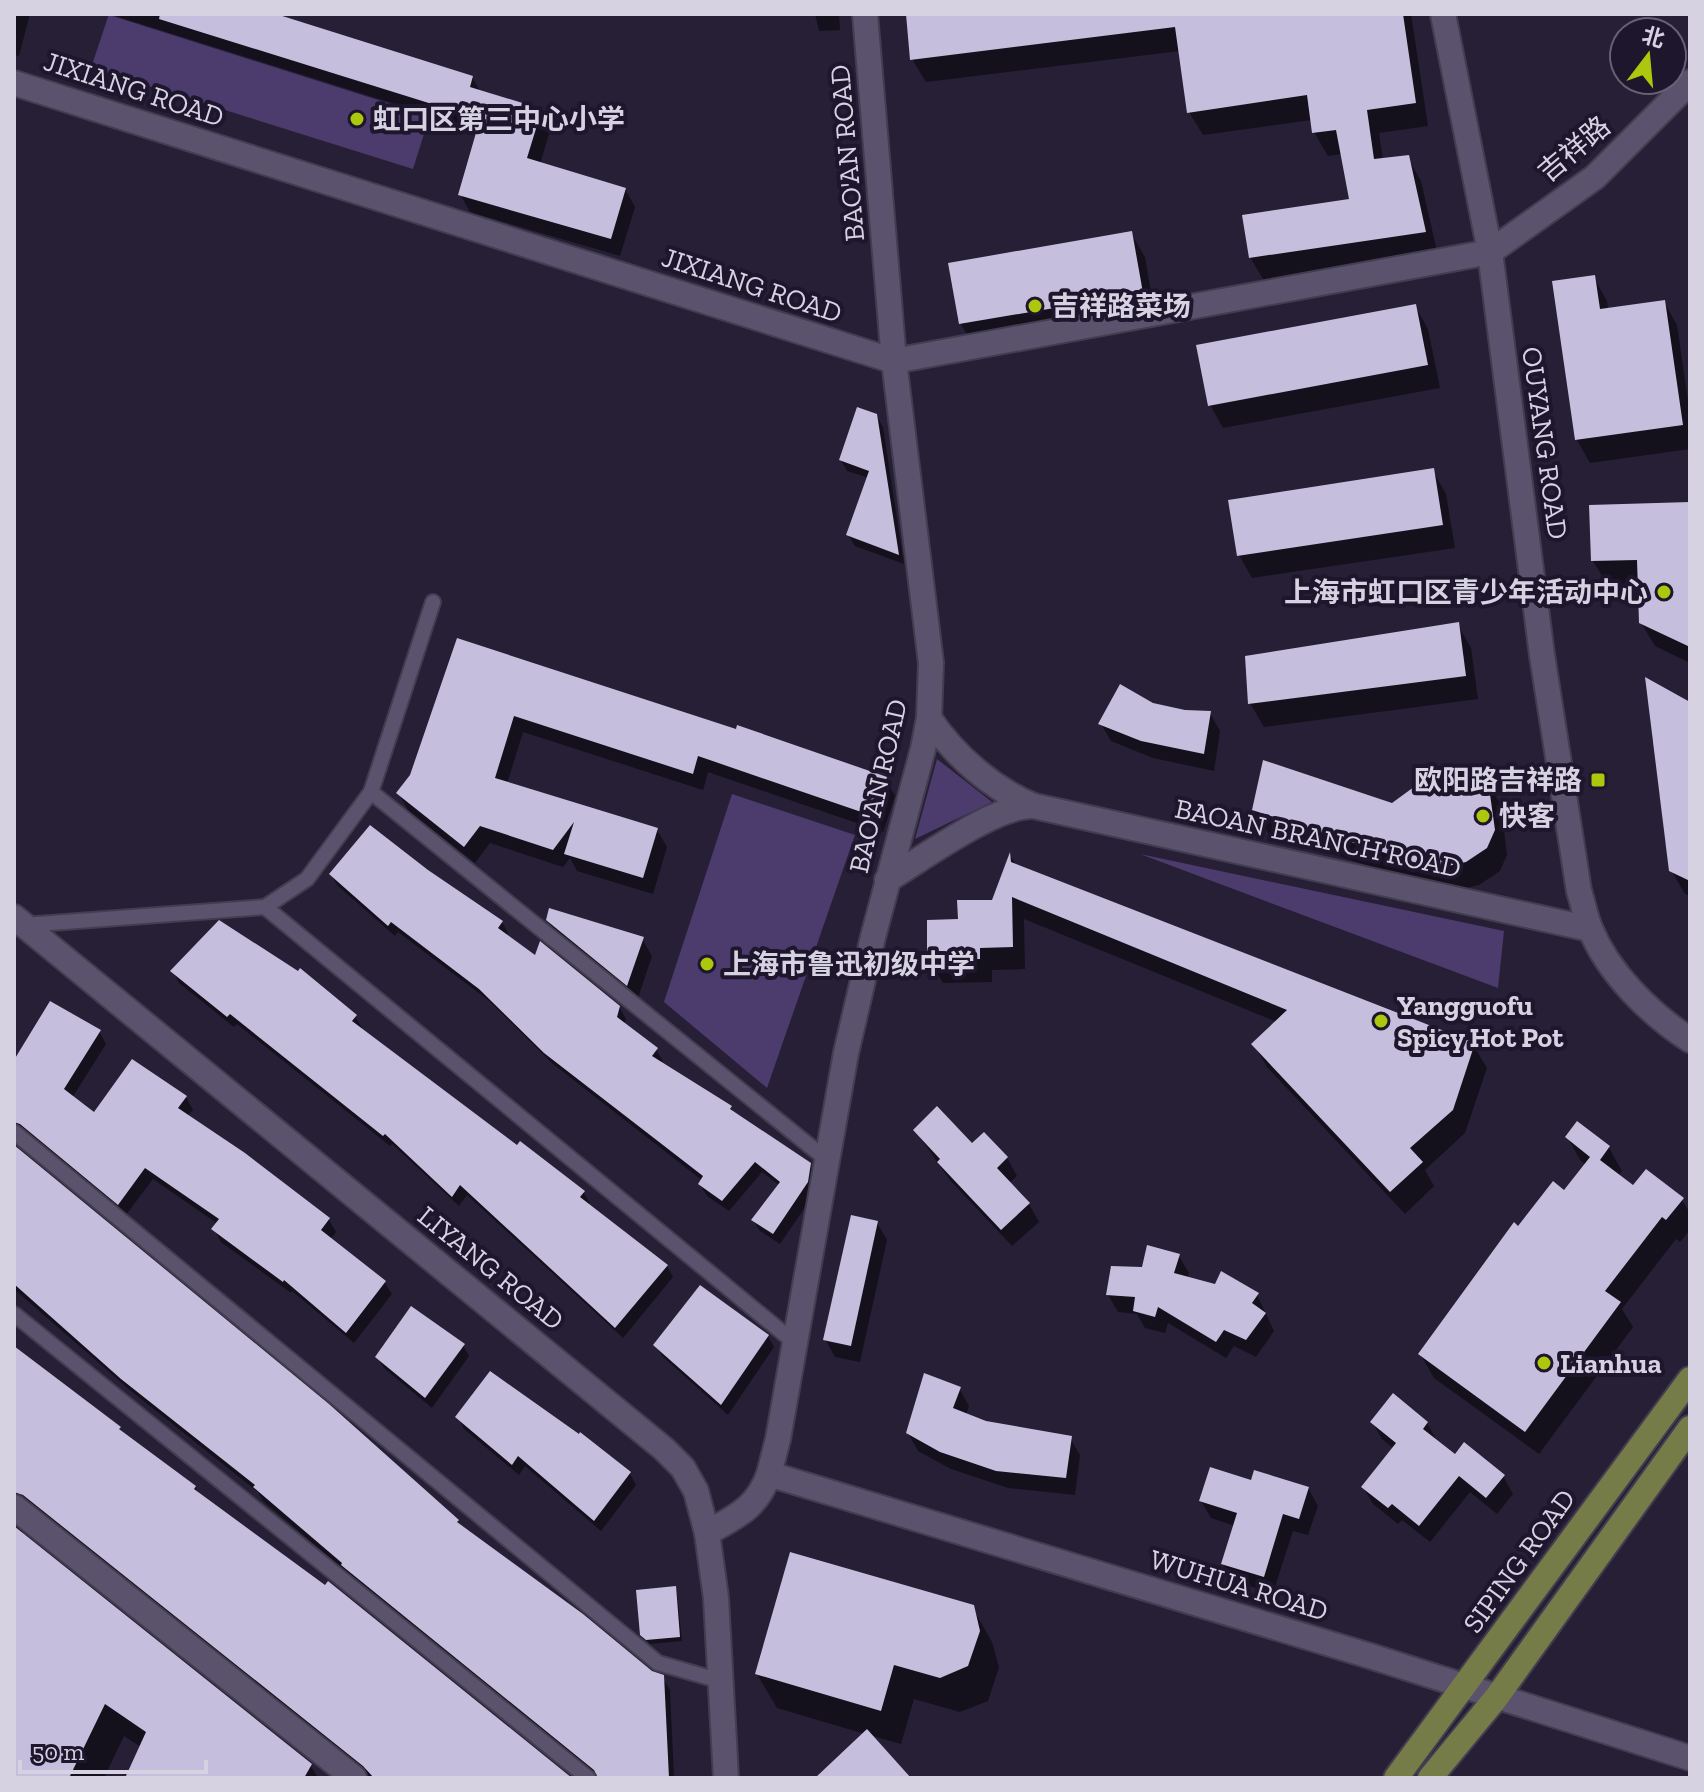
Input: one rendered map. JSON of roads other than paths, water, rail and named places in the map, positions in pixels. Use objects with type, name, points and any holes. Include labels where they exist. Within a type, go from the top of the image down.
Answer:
[{"type":"main road","name":"SIPING ROAD","points":[[1396,1778],[1690,1379]]},
{"type":"main road","points":[[1430,1778],[1496,1698],[1690,1428]]},
{"type":"street","name":"BAO'AN ROAD","points":[[707,1533],[752,1505],[764,1489],[769,1474],[778,1439],[826,1159],[855,1013],[929,718],[931,663],[894,361],[865,14]]},
{"type":"street","name":"OUYANG ROAD","points":[[1443,14],[1490,252],[1542,655],[1579,891],[1590,929],[1624,983],[1673,1029],[1690,1040]]},
{"type":"street","name":"吉祥路","points":[[1490,252],[1595,177],[1690,82]]},
{"type":"street","name":"JIXIANG ROAD","points":[[14,83],[894,361],[1490,252]]},
{"type":"street","name":"BAOAN BRANCH ROAD","points":[[929,718],[953,749],[1002,790],[1034,806]]},
{"type":"street","name":"BAOAN BRANCH ROAD","points":[[887,880],[996,814],[1020,805],[1590,929]]},
{"type":"street","name":"LIYANG ROAD","points":[[19,921],[664,1449],[683,1468],[696,1491],[707,1533],[716,1598],[726,1778]]},
{"type":"street","name":"WUHUA ROAD","points":[[769,1474],[1465,1686],[1690,1758]]},
{"type":"street","points":[[14,1507],[354,1778]]},
{"type":"lane","points":[[19,921],[265,907],[307,879],[371,792],[433,602]]},
{"type":"lane","points":[[371,792],[826,1159]]},
{"type":"lane","points":[[265,907],[794,1342]]},
{"type":"lane","points":[[14,1132],[658,1663],[721,1681]]},
{"type":"lane","points":[[14,1314],[588,1778]]},
{"type":"place","name":"虹口区第三中心小学","points":[[357,119]]},
{"type":"place","name":"吉祥路菜场","points":[[1035,306]]},
{"type":"place","name":"上海市虹口区青少年活动中心","points":[[1664,592]]},
{"type":"place","name":"欧阳路吉祥路","points":[[1598,780]]},
{"type":"place","name":"快客","points":[[1483,816]]},
{"type":"place","name":"上海市鲁迅初级中学","points":[[707,964]]},
{"type":"place","name":"Yangguofu Spicy Hot Pot","points":[[1381,1021]]},
{"type":"place","name":"Lianhua","points":[[1544,1363]]}]
